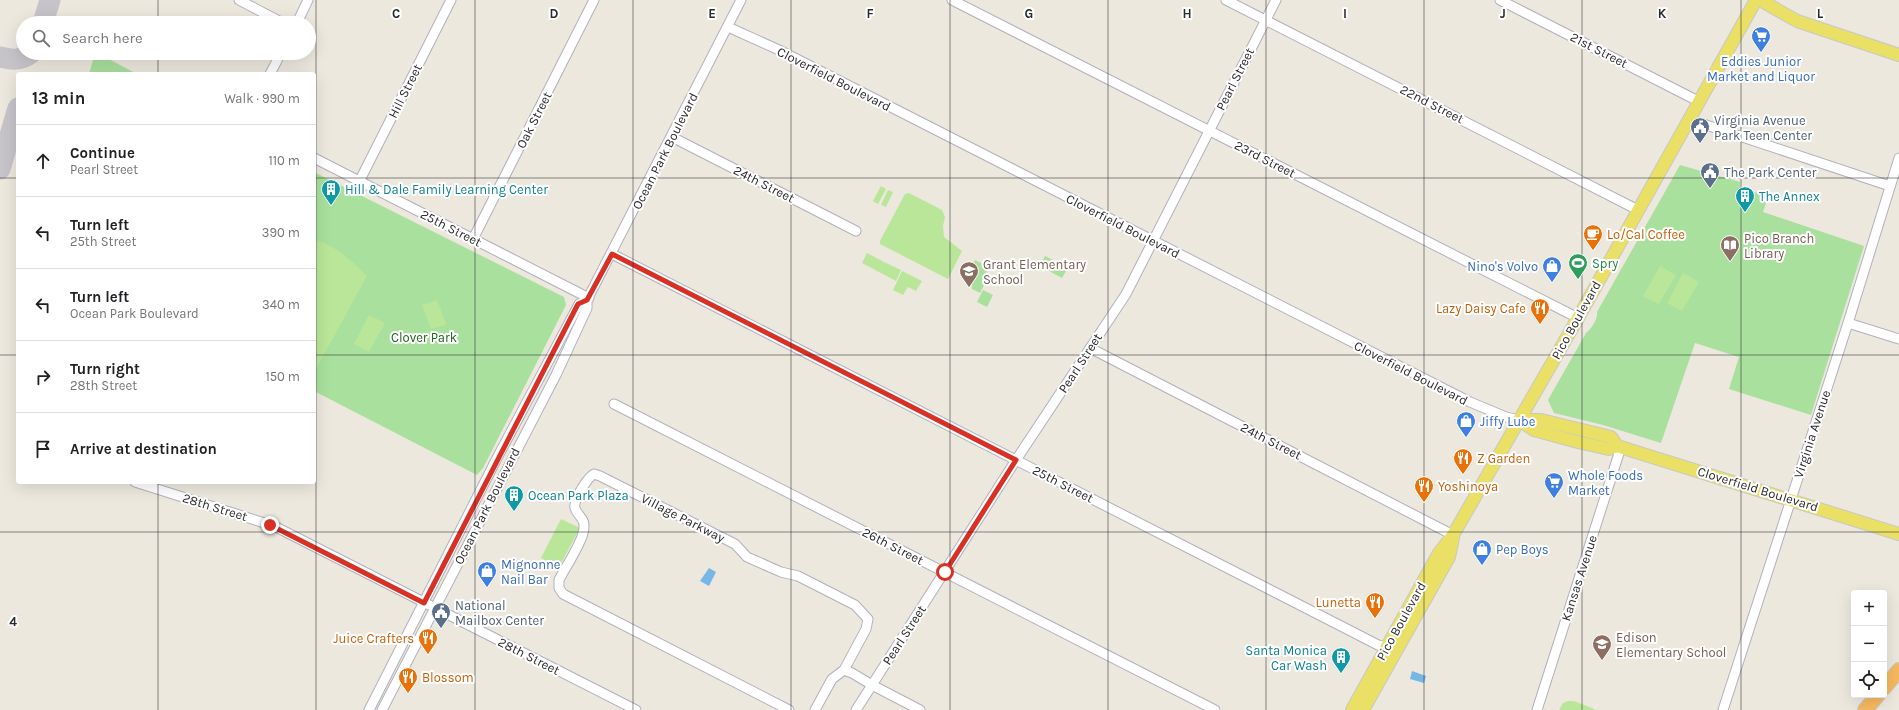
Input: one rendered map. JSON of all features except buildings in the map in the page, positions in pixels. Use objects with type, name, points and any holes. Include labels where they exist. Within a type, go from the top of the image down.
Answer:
[{"type":"highway","points":[[1887,684],[1899,670]]},
{"type":"highway","points":[[1866,710],[1876,698]]},
{"type":"main road","name":"Pico Boulevard","points":[[1352,710],[1362,704],[1393,647],[1439,553],[1453,535],[1578,318],[1698,101],[1756,0]]},
{"type":"main road","points":[[1760,0],[1797,21],[1899,55]]},
{"type":"main road","name":"Cloverfield Boulevard","points":[[1519,420],[1534,430],[1609,449],[1619,446],[1899,534]]},
{"type":"street","points":[[239,0],[270,16]]},
{"type":"street","points":[[300,16],[308,0]]},
{"type":"street","name":"Hill Street","points":[[359,182],[451,0]]},
{"type":"street","name":"Oak Street","points":[[473,239],[594,0]]},
{"type":"street","name":"Ocean Park Boulevard","points":[[382,710],[556,374],[587,308],[588,299],[741,0]]},
{"type":"street","name":"23rd Street","points":[[952,0],[1578,318]]},
{"type":"street","name":"22nd Street","points":[[1226,0],[1638,210]]},
{"type":"street","name":"Pearl Street","points":[[856,710],[1016,460],[1126,294],[1276,0]]},
{"type":"street","name":"21st Street","points":[[1500,0],[1698,101]]},
{"type":"street","name":"Cloverfield Boulevard","points":[[728,27],[779,50],[1483,409],[1519,420]]},
{"type":"street","points":[[271,72],[277,60]]},
{"type":"street","points":[[1688,120],[1890,186]]},
{"type":"street","name":"24th Street","points":[[672,137],[856,231]]},
{"type":"street","name":"Virginia Avenue","points":[[1723,710],[1848,323],[1899,158]]},
{"type":"street","name":"25th Street","points":[[316,159],[588,299]]},
{"type":"street","name":"25th Street","points":[[612,254],[1378,645],[1393,647]]},
{"type":"street","name":"Ocean Park Boulevard","points":[[369,710],[578,304],[588,299]]},
{"type":"street","points":[[1848,323],[1899,339]]},
{"type":"street","name":"24th Street","points":[[1090,348],[1453,535]]},
{"type":"street","name":"26th Street","points":[[614,404],[1215,710]]},
{"type":"street","name":"Kansas Avenue","points":[[1537,710],[1619,446]]},
{"type":"street","name":"Village Parkway","points":[[789,710],[563,594],[559,588],[558,580],[583,534],[583,518],[576,510],[575,504],[588,477],[594,474],[600,476],[735,544],[747,557],[780,572],[798,576],[855,604],[868,619],[866,629],[844,670],[832,679],[815,710]]},
{"type":"street","name":"28th Street","points":[[141,484],[274,526],[434,609],[636,710]]},
{"type":"street","points":[[844,670],[852,672],[872,685],[920,710]]},
{"type":"green space","points":[[93,60],[110,60],[133,72],[90,72]]},
{"type":"green space","points":[[1680,165],[1740,182],[1740,187],[1768,197],[1763,212],[1864,246],[1811,415],[1729,389],[1739,357],[1695,343],[1661,443],[1603,425],[1554,413],[1548,400],[1586,333],[1594,324],[1597,312]]},
{"type":"green space","name":"Clover Park","points":[[316,173],[564,297],[566,305],[483,468],[477,475],[316,392]]},
{"type":"green space","points":[[881,186],[886,189],[878,204],[873,201]]},
{"type":"green space","points":[[888,190],[893,192],[886,207],[881,205]]},
{"type":"green space","points":[[909,193],[942,210],[945,217],[943,226],[944,237],[962,251],[948,279],[880,244],[880,241],[905,194]]},
{"type":"green space","points":[[316,240],[329,245],[343,254],[367,276],[316,369]]},
{"type":"green space","points":[[867,253],[884,262],[879,272],[862,263]]},
{"type":"green space","points":[[1045,256],[1053,260],[1052,263],[1066,271],[1062,278],[1040,266]]},
{"type":"green space","points":[[975,260],[989,267],[986,273],[988,277],[980,293],[972,289],[970,271]]},
{"type":"green space","points":[[884,262],[901,270],[896,281],[879,272]]},
{"type":"green space","points":[[1660,266],[1676,275],[1659,304],[1643,296]]},
{"type":"green space","points":[[902,271],[922,281],[916,291],[908,287],[903,295],[893,290]]},
{"type":"green space","points":[[1683,273],[1699,282],[1682,311],[1667,303]]},
{"type":"green space","points":[[983,290],[993,295],[987,307],[977,302]]},
{"type":"green space","points":[[437,300],[446,323],[445,325],[431,329],[422,305]]},
{"type":"green space","points":[[369,315],[385,323],[369,352],[354,344]]},
{"type":"green space","points":[[561,519],[580,528],[559,567],[541,558]]},
{"type":"green space","points":[[1574,701],[1597,710],[1559,710],[1563,703]]},
{"type":"water","points":[[709,568],[716,572],[709,586],[700,581]]},
{"type":"water","points":[[1412,671],[1426,676],[1424,683],[1410,679]]},
{"type":"taxiway","points":[[45,16],[50,0]]},
{"type":"taxiway","points":[[0,57],[16,59]]},
{"type":"taxiway","points":[[0,169],[16,115]]},
{"type":"place","name":"Eddies Junior Market and Liquor","points":[[1761,53]]},
{"type":"place","name":"Virginia Avenue Park Teen Center","points":[[1700,144]]},
{"type":"place","name":"The Park Center","points":[[1710,189]]},
{"type":"place","name":"Hill & Dale Family Learning Center","points":[[331,206]]},
{"type":"place","name":"The Annex","points":[[1745,213]]},
{"type":"place","name":"Lo/Cal Coffee","points":[[1593,251]]},
{"type":"place","name":"Pico Branch Library","points":[[1730,262]]},
{"type":"place","name":"Spry","points":[[1578,280]]},
{"type":"place","name":"Nino's Volvo","points":[[1552,283]]},
{"type":"place","name":"Grant Elementary School","points":[[969,288]]},
{"type":"place","name":"Lazy Daisy Cafe","points":[[1540,325]]},
{"type":"place","name":"Jiffy Lube","points":[[1466,438]]},
{"type":"place","name":"Z Garden","points":[[1463,475]]},
{"type":"place","name":"Whole Foods Market","points":[[1554,499]]},
{"type":"place","name":"Yoshinoya","points":[[1424,503]]},
{"type":"place","name":"Ocean Park Plaza","points":[[514,512]]},
{"type":"place","name":"Pep Boys","points":[[1482,566]]},
{"type":"place","name":"Mignonne Nail Bar","points":[[487,588]]},
{"type":"place","name":"Lunetta","points":[[1375,619]]},
{"type":"place","name":"National Mailbox Center","points":[[441,629]]},
{"type":"place","name":"Juice Crafters","points":[[428,655]]},
{"type":"place","name":"Edison Elementary School","points":[[1602,661]]},
{"type":"place","name":"Santa Monica Car Wash","points":[[1341,674]]},
{"type":"place","name":"Blossom","points":[[408,694]]},
{"type":"route","points":[[270,525],[424,603],[496,460],[578,304],[589,298],[612,254],[1016,460],[945,572]]}]
